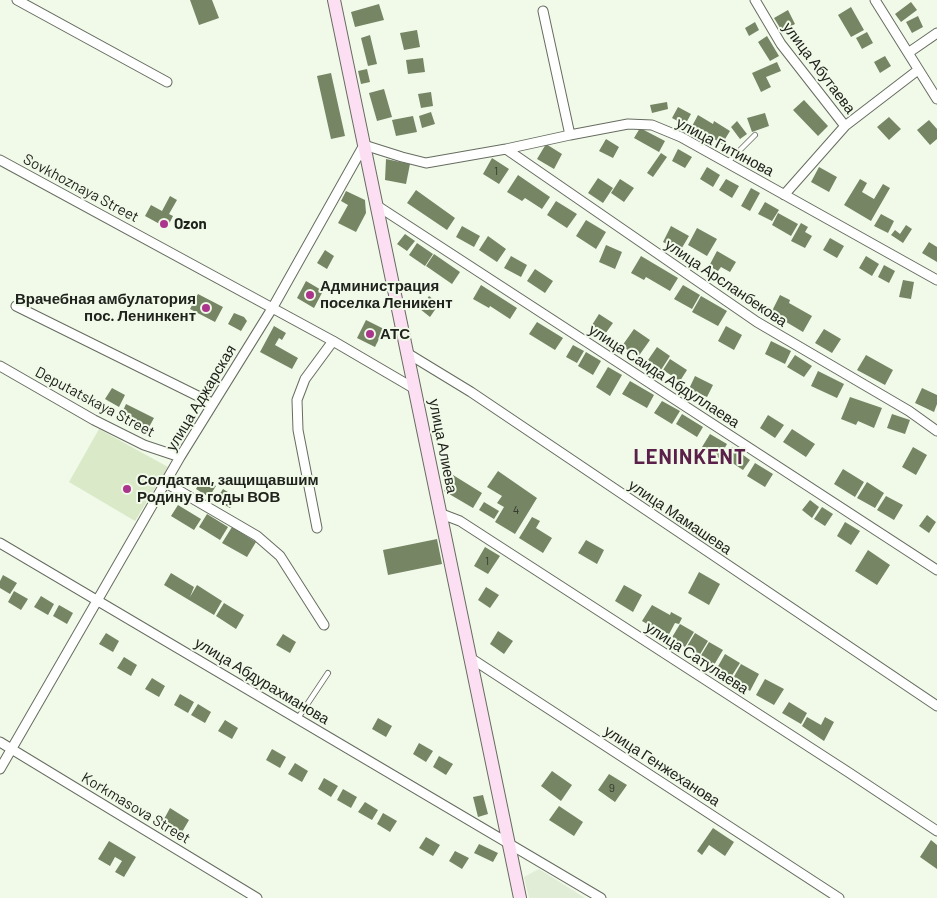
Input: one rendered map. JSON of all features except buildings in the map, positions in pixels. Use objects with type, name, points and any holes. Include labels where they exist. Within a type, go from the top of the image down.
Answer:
[{"type":"street","points":[[17,0],[167,82]]},
{"type":"street","name":"улица Алиева","points":[[334,0],[520,898]]},
{"type":"street","name":"улица Абутаева","points":[[755,0],[781,44],[845,126]]},
{"type":"street","points":[[874,0],[937,99]]},
{"type":"street","points":[[543,11],[570,135]]},
{"type":"street","points":[[908,53],[937,33]]},
{"type":"street","points":[[784,195],[845,126],[918,70]]},
{"type":"street","name":"улица Гитинова","points":[[364,145],[426,163],[628,124],[652,125],[681,137],[937,280]]},
{"type":"street","name":"улица Аджарская","points":[[0,769],[180,457],[273,308],[364,145]]},
{"type":"street","name":"улица Арсланбекова","points":[[506,149],[757,322],[909,411],[937,431]]},
{"type":"street","name":"Sovkhoznaya Street","points":[[0,160],[333,340],[415,389]]},
{"type":"street","name":"улица Саида Абдуллаева","points":[[376,205],[937,570]]},
{"type":"street","points":[[16,306],[212,403]]},
{"type":"street","points":[[317,528],[298,430],[297,400],[305,379],[333,340]]},
{"type":"street","name":"улица Мамашева","points":[[407,354],[471,392],[937,706]]},
{"type":"street","name":"Deputatskaya Street","points":[[0,366],[94,420],[144,445],[180,457]]},
{"type":"street","points":[[166,483],[257,536],[280,556],[324,625]]},
{"type":"street","name":"улица Сатулаева","points":[[439,513],[469,526],[937,831]]},
{"type":"street","name":"улица Абдурахманова","points":[[0,543],[601,898]]},
{"type":"street","name":"улица Генжеханова","points":[[469,657],[839,898]]},
{"type":"street","name":"Korkmasova Street","points":[[0,742],[257,898]]},
{"type":"lane","points":[[727,163],[755,135]]},
{"type":"lane","points":[[298,718],[328,672]]},
{"type":"shaded area","points":[[99,429],[168,467],[135,521],[69,482]]},
{"type":"shaded area","points":[[539,869],[585,898],[529,898],[524,877]]},
{"type":"place","name":"Ozon","points":[[164,224]]},
{"type":"place","name":"Администрация поселка Леникент","points":[[310,295]]},
{"type":"place","name":"Врачебная амбулатория пос. Ленинкент","points":[[206,308]]},
{"type":"place","name":"АТС","points":[[370,334]]},
{"type":"place","name":"Солдатам, защищавшим Родину в годы ВОВ","points":[[127,489]]},
{"type":"district","name":"LENINKENT","points":[[690,457]]}]
